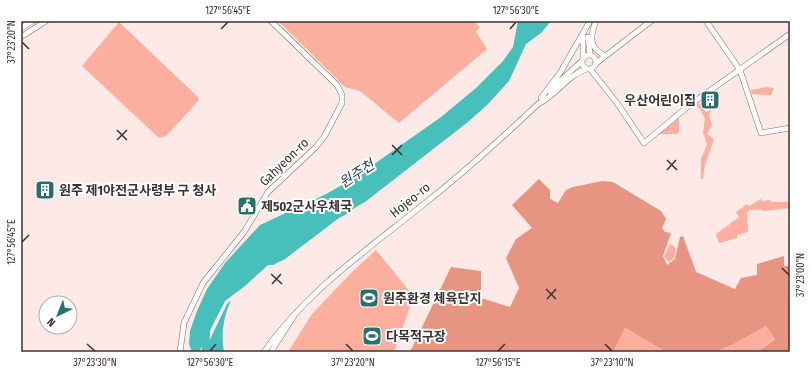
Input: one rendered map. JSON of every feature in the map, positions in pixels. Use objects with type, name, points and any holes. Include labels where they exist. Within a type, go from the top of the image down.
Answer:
[{"type":"street","points":[[21,37],[46,21]]},
{"type":"street","name":"Gahyeon-ro","points":[[180,352],[184,323],[203,283],[244,232],[268,192],[316,147],[324,137],[342,103],[342,95],[337,85],[271,21]]},
{"type":"street","points":[[538,104],[560,73],[590,21]]},
{"type":"street","points":[[596,21],[591,36],[592,43],[597,51],[605,54]]},
{"type":"street","points":[[592,67],[595,59],[591,56],[588,37],[589,31],[596,21]]},
{"type":"street","points":[[538,104],[545,101],[574,75],[592,67],[605,54],[651,21]]},
{"type":"street","points":[[706,21],[740,70],[761,133],[790,128]]},
{"type":"street","points":[[21,28],[31,22],[34,29]]},
{"type":"street","points":[[583,33],[583,65],[592,67],[644,143],[691,104],[790,34]]},
{"type":"street","points":[[541,98],[583,60],[591,56],[605,54]]},
{"type":"street","name":"Hojeo-ro","points":[[264,352],[295,314],[368,248],[481,157],[538,104]]},
{"type":"street","points":[[271,352],[275,340]]},
{"type":"shaded area","points":[[278,21],[474,21],[480,27],[476,32],[487,49],[399,123],[360,91],[345,87]]},
{"type":"shaded area","points":[[119,22],[198,97],[199,100],[166,136],[159,138],[82,66]]},
{"type":"shaded area","points":[[766,87],[774,88],[771,95],[752,94],[751,90]]},
{"type":"shaded area","points":[[699,103],[706,112],[711,110],[709,116],[712,125],[707,134],[714,139],[705,165],[703,179],[701,179],[701,159],[707,145],[703,132],[705,119],[700,109],[696,106]]},
{"type":"shaded area","points":[[679,118],[679,132],[677,134],[659,134]]},
{"type":"shaded area","points":[[539,179],[550,190],[550,199],[558,203],[566,190],[573,187],[602,181],[613,182],[661,211],[666,219],[662,228],[665,232],[671,233],[663,256],[667,265],[675,259],[680,237],[683,236],[696,272],[735,289],[741,278],[757,275],[757,264],[784,256],[784,266],[790,266],[790,352],[757,352],[775,339],[766,326],[734,344],[714,352],[667,352],[625,328],[613,352],[410,352],[451,267],[481,271],[481,298],[510,307],[519,288],[506,258],[516,239],[532,228],[512,205]]},
{"type":"shaded area","points":[[761,199],[762,201],[770,200],[772,202],[790,202],[790,208],[749,211],[747,212],[748,232],[737,235],[737,238],[719,243],[716,234],[739,217],[736,212],[747,204],[749,206]]},
{"type":"shaded area","points":[[670,244],[674,246],[676,250],[674,258],[669,262],[664,257]]},
{"type":"shaded area","name":"원주환경 체육단지","points":[[376,250],[411,293],[411,304],[394,352],[288,352],[312,314],[352,272]]},
{"type":"shaded area","points":[[766,326],[775,338],[757,352],[714,352],[734,344]]},
{"type":"shaded area","points":[[624,328],[666,350],[667,352],[613,352]]},
{"type":"water","points":[[518,21],[545,21],[547,23],[551,21],[541,33],[526,44],[509,81],[487,105],[468,122],[365,202],[339,218],[285,259],[273,265],[268,265],[245,286],[225,301],[199,352],[192,352],[189,344],[190,331],[207,289],[225,263],[260,225],[326,194],[353,179],[441,117],[476,88],[503,61],[513,47]]},
{"type":"water","points":[[231,301],[223,326],[224,352],[204,352],[227,304]]},
{"type":"waterway","name":"원주천","points":[[205,352],[207,327]]},
{"type":"place","name":"우산어린이집","points":[[710,100]]},
{"type":"place","name":"원주 제1야전군사령부 구 청사","points":[[45,190]]},
{"type":"place","name":"제502군사우체국","points":[[247,206]]},
{"type":"place","name":"원주환경 체육단지","points":[[369,298]]},
{"type":"place","name":"다목적구장","points":[[372,336]]}]
